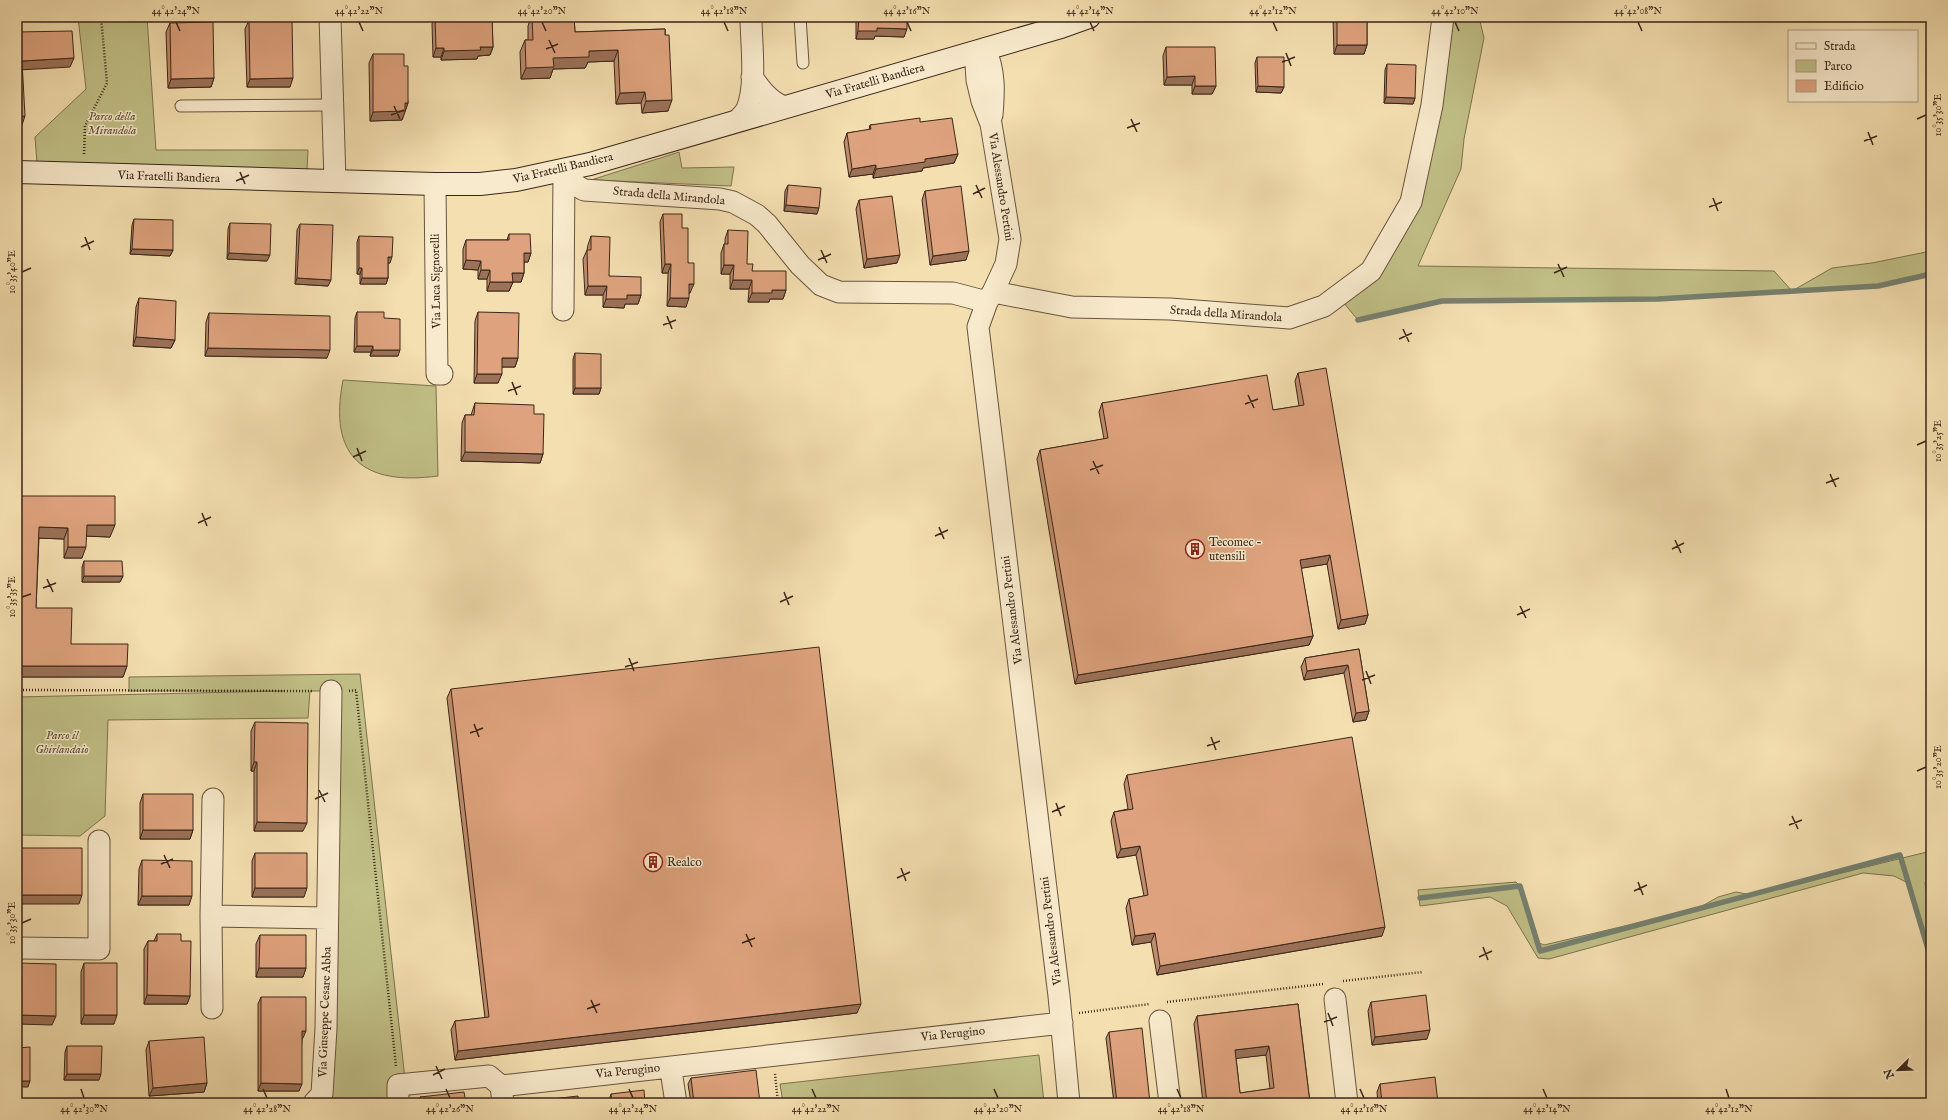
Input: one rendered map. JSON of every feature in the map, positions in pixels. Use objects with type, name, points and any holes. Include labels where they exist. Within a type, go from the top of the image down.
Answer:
[{"type":"street","points":[[330,17],[335,181]]},
{"type":"street","points":[[737,121],[747,110],[752,77],[751,17]]},
{"type":"street","name":"Via Fratelli Bandiera","points":[[17,172],[435,184],[480,184],[509,181],[590,164],[985,49],[1089,17]]},
{"type":"street","name":"Strada della Mirandola","points":[[564,170],[574,184],[584,190],[720,199],[745,208],[766,224],[810,276],[829,289],[839,292],[953,293],[1072,307],[1170,309],[1289,318],[1324,306],[1371,271],[1411,202],[1432,105],[1443,17]]},
{"type":"street","name":"Via Alessandro Pertini","points":[[985,49],[991,61],[994,76],[991,124],[1010,239],[1006,264],[990,297],[978,327],[1061,1019],[1069,1103]]},
{"type":"street","points":[[752,77],[765,95],[774,103],[784,108]]},
{"type":"street","points":[[563,310],[564,170]]},
{"type":"street","name":"Via Luca Signorelli","points":[[435,184],[437,374],[442,374]]},
{"type":"street","name":"Via Giuseppe Cesare Abba","points":[[314,1103],[322,1094],[326,1028],[331,691]]},
{"type":"street","points":[[212,1008],[211,916],[213,799]]},
{"type":"street","points":[[17,948],[99,949],[99,841]]},
{"type":"street","points":[[211,916],[327,918]]},
{"type":"street","points":[[1334,988],[1347,1103]]},
{"type":"street","points":[[1157,1009],[1170,1103]]},
{"type":"street","name":"Via Perugino","points":[[502,1094],[773,1055],[1061,1019]]},
{"type":"street","points":[[398,1094],[489,1076],[502,1094]]},
{"type":"street","name":"Via Perugino","points":[[672,1076],[676,1103]]},
{"type":"lane","points":[[800,17],[803,63]]},
{"type":"lane","points":[[181,106],[333,105]]},
{"type":"path","points":[[84,174],[86,126],[107,83],[101,17]]},
{"type":"path","points":[[17,690],[356,690],[398,1094]]},
{"type":"path","points":[[1061,1019],[1334,988],[1423,972]]},
{"type":"path","points":[[773,1055],[778,1103]]},
{"type":"green space","name":"Parco della Mirandola","points":[[78,17],[147,17],[156,150],[308,150],[307,170],[37,163],[35,137],[86,89]]},
{"type":"green space","points":[[1443,17],[1479,17],[1484,38],[1464,139],[1461,169],[1418,266],[1774,271],[1792,291],[1832,268],[1872,263],[1926,252],[1931,254],[1931,274],[1878,286],[1658,299],[1442,301],[1358,320],[1338,296],[1371,271],[1411,202]]},
{"type":"green space","points":[[679,152],[682,168],[734,167],[731,186],[591,180]]},
{"type":"green space","points":[[343,380],[436,386],[438,476],[412,478],[389,476],[371,470],[357,461],[347,447],[341,429],[340,407]]},
{"type":"green space","name":"Parco il Ghirlandaio","points":[[360,674],[407,1103],[314,1103],[331,691],[310,691],[308,718],[108,720],[105,816],[80,836],[17,835],[17,697],[284,691],[129,691],[129,677]]},
{"type":"green space","points":[[1931,851],[1931,872],[1925,883],[1931,919],[1931,960],[1908,883],[1894,876],[1863,873],[1549,959],[1538,958],[1507,906],[1490,897],[1420,906],[1418,890],[1516,882],[1520,886],[1537,942],[1544,945],[1697,909],[1718,897],[1736,892],[1752,895]]},
{"type":"green space","points":[[1039,1055],[1044,1103],[783,1103],[780,1084]]},
{"type":"building","points":[[435,17],[492,17],[493,47],[480,47],[481,50],[444,51],[444,48],[436,48]]},
{"type":"building","points":[[532,17],[574,17],[575,32],[665,29],[665,35],[669,35],[672,100],[646,101],[645,92],[620,93],[618,50],[589,51],[589,57],[553,58],[554,67],[526,68],[525,40],[533,40]]},
{"type":"building","points":[[859,17],[907,17],[907,29],[877,28],[877,31],[858,31]]},
{"type":"building","points":[[1337,17],[1367,17],[1367,45],[1337,45]]},
{"type":"building","points":[[292,19],[293,78],[250,79],[249,20]]},
{"type":"building","points":[[213,22],[214,78],[171,79],[170,23]]},
{"type":"building","points":[[72,31],[74,58],[22,61],[25,116],[17,117],[17,32]]},
{"type":"building","points":[[1166,47],[1215,47],[1216,86],[1195,86],[1195,76],[1167,77]]},
{"type":"building","points":[[373,54],[404,54],[404,66],[408,66],[408,103],[405,103],[405,111],[373,112]]},
{"type":"building","points":[[1257,57],[1284,57],[1284,87],[1258,86]]},
{"type":"building","points":[[1387,64],[1416,65],[1415,98],[1386,97]]},
{"type":"building","points":[[920,118],[920,122],[952,118],[958,154],[925,159],[925,162],[876,169],[876,165],[852,169],[847,133],[871,129],[870,125]]},
{"type":"building","points":[[788,185],[821,188],[819,208],[786,205]]},
{"type":"building","points":[[961,186],[969,251],[933,256],[925,191]]},
{"type":"building","points":[[892,196],[900,255],[867,259],[859,200]]},
{"type":"building","points":[[663,214],[682,214],[682,228],[688,228],[688,263],[694,263],[694,284],[689,284],[689,298],[670,298],[671,264],[665,264]]},
{"type":"building","points":[[134,219],[173,220],[173,250],[132,249]]},
{"type":"building","points":[[230,223],[271,224],[270,255],[229,253]]},
{"type":"building","points":[[300,224],[333,225],[331,280],[297,278]]},
{"type":"building","points":[[728,230],[748,231],[747,264],[753,264],[752,271],[786,271],[786,290],[772,290],[772,293],[752,293],[752,280],[733,280],[734,265],[724,265],[724,244],[728,244]]},
{"type":"building","points":[[509,234],[530,234],[531,253],[524,253],[524,273],[512,273],[513,282],[490,282],[490,270],[481,270],[481,261],[466,260],[466,240],[509,240]]},
{"type":"building","points":[[359,236],[393,237],[392,257],[388,257],[388,278],[362,278],[362,268],[359,268]]},
{"type":"building","points":[[591,236],[610,237],[609,276],[641,277],[641,295],[627,295],[627,299],[606,299],[607,286],[588,286],[587,250],[591,250]]},
{"type":"building","points":[[139,298],[176,301],[175,340],[136,337]]},
{"type":"building","points":[[357,312],[384,312],[384,318],[400,319],[400,350],[373,350],[373,346],[357,346]]},
{"type":"building","points":[[478,312],[519,313],[518,358],[502,358],[502,374],[477,374]]},
{"type":"building","points":[[209,313],[330,316],[330,350],[208,348]]},
{"type":"building","points":[[575,353],[601,354],[601,388],[575,388]]},
{"type":"building","name":"Tecomec - utensili","points":[[1326,368],[1368,615],[1341,620],[1330,555],[1300,560],[1313,636],[1078,675],[1040,450],[1108,438],[1102,403],[1267,375],[1273,410],[1304,405],[1298,373]]},
{"type":"building","points":[[475,403],[534,405],[534,414],[544,414],[543,454],[465,452],[465,415],[474,415]]},
{"type":"building","points":[[17,496],[115,496],[115,525],[87,525],[86,547],[68,547],[68,528],[39,527],[36,608],[72,608],[71,644],[128,644],[127,666],[17,666]]},
{"type":"building","points":[[84,561],[122,561],[123,576],[84,576]]},
{"type":"building","name":"Realco","points":[[819,647],[861,1004],[458,1051],[455,1021],[489,1017],[451,689]]},
{"type":"building","points":[[1359,649],[1369,711],[1356,713],[1348,665],[1307,671],[1305,658]]},
{"type":"building","points":[[255,722],[308,723],[307,823],[257,822],[257,762],[254,762]]},
{"type":"building","points":[[1352,737],[1385,927],[1160,966],[1155,933],[1135,936],[1129,899],[1148,895],[1140,846],[1121,849],[1114,812],[1133,809],[1127,775]]},
{"type":"building","points":[[143,794],[193,794],[193,830],[143,830]]},
{"type":"building","points":[[17,848],[82,848],[82,895],[17,895]]},
{"type":"building","points":[[255,853],[307,853],[307,888],[255,888]]},
{"type":"building","points":[[142,860],[192,861],[192,896],[142,896]]},
{"type":"building","points":[[157,934],[181,934],[181,941],[191,941],[190,996],[147,995],[148,941],[157,941]]},
{"type":"building","points":[[260,935],[306,935],[306,968],[259,968]]},
{"type":"building","points":[[17,963],[56,964],[56,1016],[17,1015]]},
{"type":"building","points":[[84,963],[117,963],[117,1015],[84,1015]]},
{"type":"building","points":[[1426,995],[1430,1030],[1375,1037],[1371,1002]]},
{"type":"building","points":[[261,997],[306,997],[306,1031],[302,1031],[302,1084],[261,1083]]},
{"type":"building","points":[[1298,1004],[1310,1103],[1207,1103],[1197,1016]],"holes":[[[1269,1046],[1274,1088],[1240,1093],[1235,1050]]]},
{"type":"building","points":[[1142,1028],[1150,1103],[1117,1103],[1109,1032]]},
{"type":"building","points":[[204,1037],[207,1083],[153,1088],[149,1041]]},
{"type":"building","points":[[67,1046],[102,1046],[101,1074],[67,1074]]},
{"type":"building","points":[[30,1047],[30,1081],[17,1081],[17,1048]]},
{"type":"building","points":[[756,1070],[760,1103],[694,1103],[691,1078]]},
{"type":"building","points":[[1435,1077],[1438,1103],[1382,1103],[1380,1084]]},
{"type":"building","points":[[644,1090],[645,1103],[612,1103],[611,1094]]},
{"type":"building","points":[[464,1092],[466,1103],[421,1103],[420,1097]]},
{"type":"building","points":[[578,1096],[579,1103],[545,1103],[544,1100]]},
{"type":"waterway","points":[[1358,320],[1442,301],[1658,299],[1878,286],[1931,274]]},
{"type":"waterway","points":[[1420,898],[1520,886],[1540,951],[1900,855],[1931,959]]},
{"type":"place","name":"Tecomec - utensili","points":[[1195,549]]},
{"type":"place","name":"Realco","points":[[653,862]]}]
